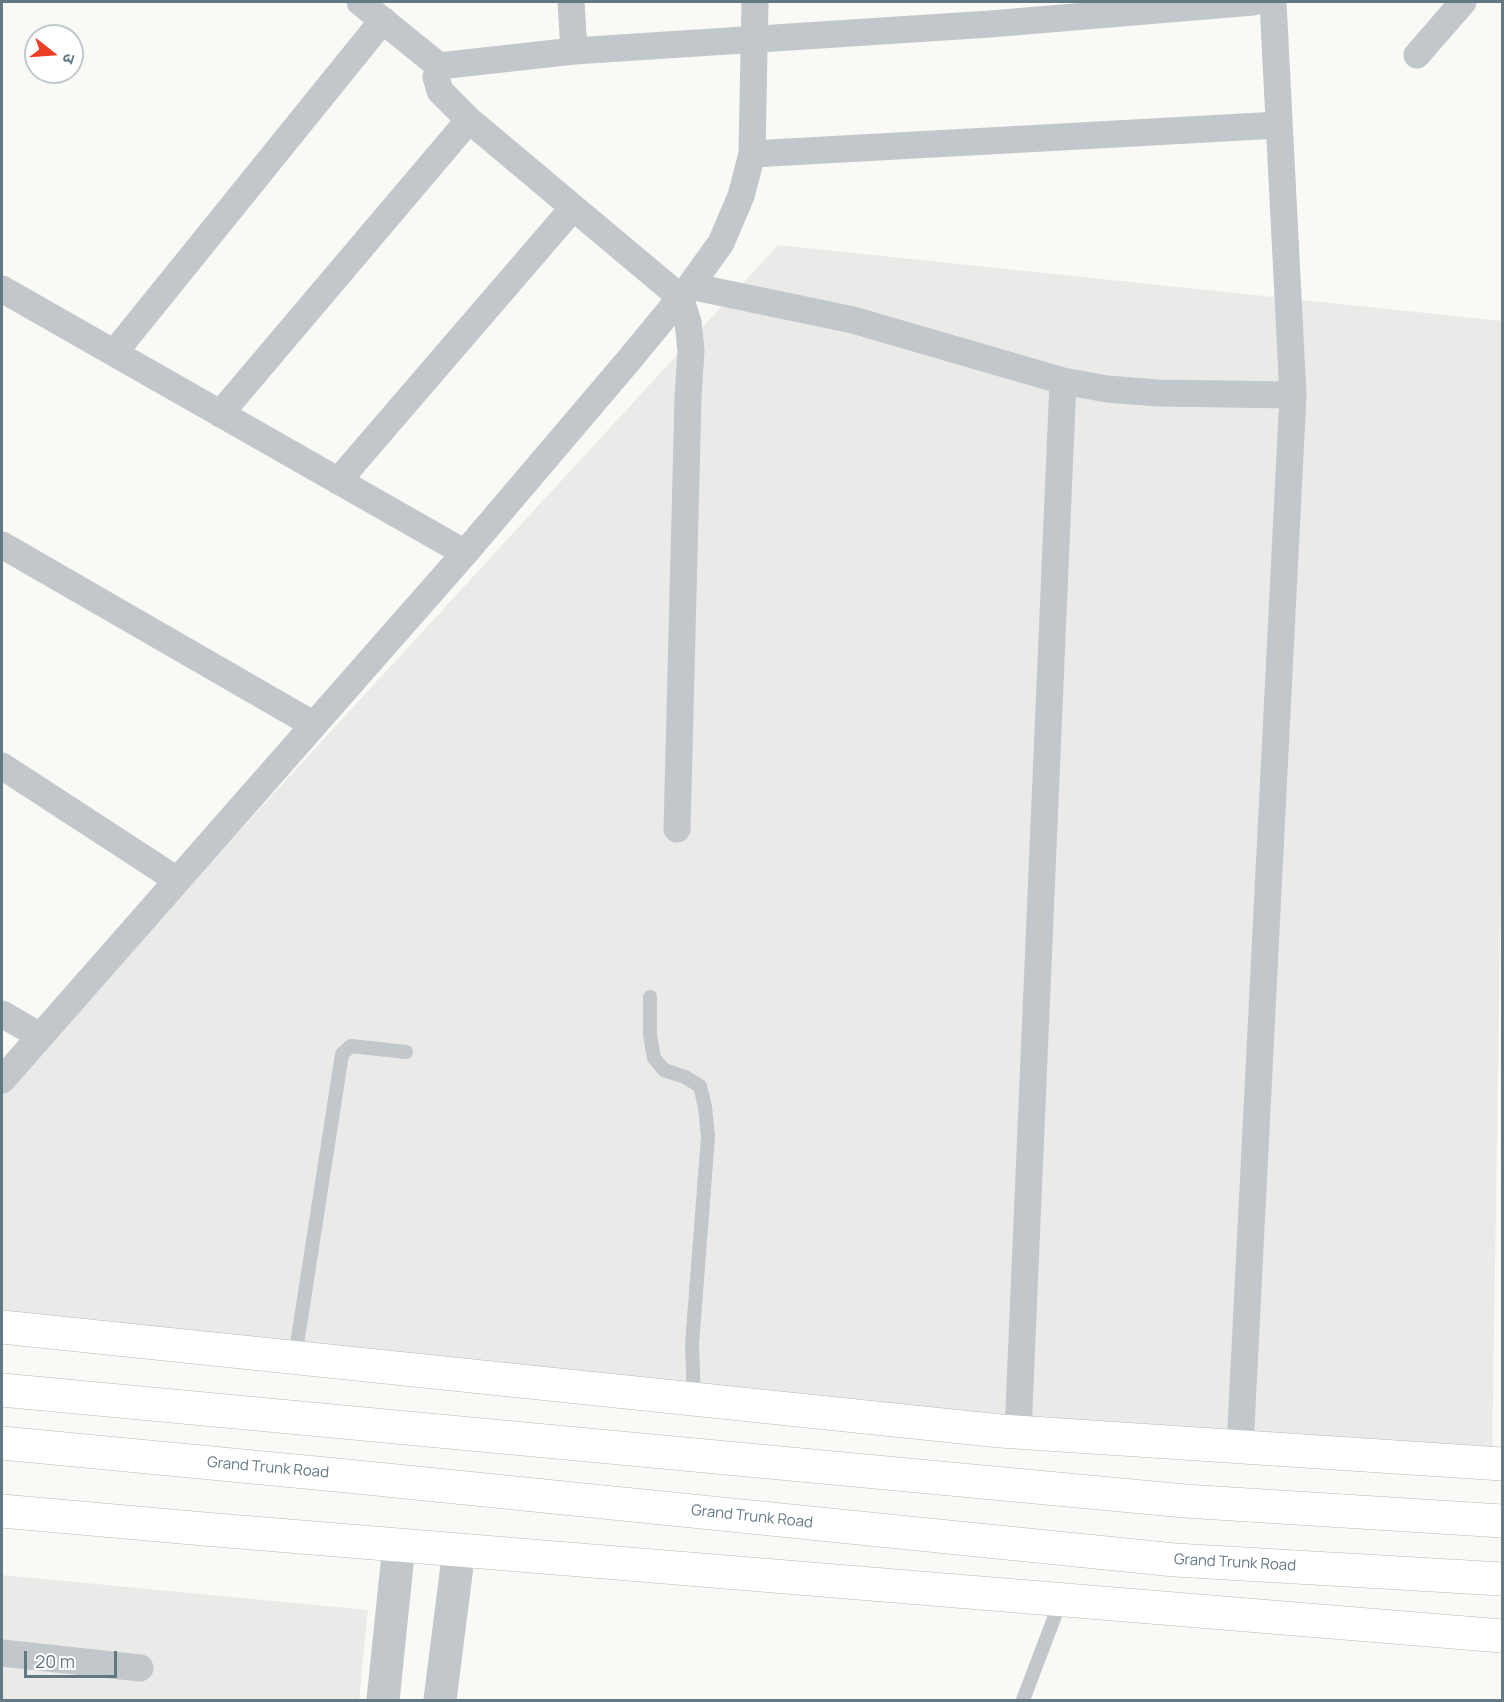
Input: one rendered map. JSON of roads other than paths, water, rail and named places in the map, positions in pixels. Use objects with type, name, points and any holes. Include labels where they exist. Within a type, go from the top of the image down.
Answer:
[{"type":"highway","points":[[2,1327],[1018,1432],[1503,1464]]},
{"type":"highway","points":[[2,1390],[1185,1501],[1503,1521]]},
{"type":"highway","name":"Grand Trunk Road","points":[[2,1443],[1174,1560],[1503,1579]]},
{"type":"highway","points":[[2,1511],[1503,1636]]},
{"type":"street","points":[[360,2],[439,66],[574,51],[755,38],[989,13],[1253,2]]},
{"type":"street","points":[[571,2],[574,51]]},
{"type":"street","points":[[2,1080],[465,553],[622,369],[721,243],[741,196],[752,154],[756,2]]},
{"type":"street","points":[[1240,1447],[1293,395],[1273,2]]},
{"type":"street","points":[[1418,55],[1463,2]]},
{"type":"street","points":[[114,353],[383,20]]},
{"type":"street","points":[[439,66],[436,77],[440,91],[469,120],[573,208],[685,291],[854,320],[1063,381],[1107,389],[1158,393],[1293,395]]},
{"type":"street","points":[[220,414],[469,120]]},
{"type":"street","points":[[752,154],[1279,125]]},
{"type":"street","points":[[338,481],[573,208]]},
{"type":"street","points":[[2,289],[465,553]]},
{"type":"street","points":[[677,829],[691,350],[685,291]]},
{"type":"street","points":[[1018,1432],[1063,381]]},
{"type":"street","points":[[2,545],[314,725]]},
{"type":"street","points":[[2,766],[177,880]]},
{"type":"street","points":[[2,1014],[40,1036]]},
{"type":"street","points":[[383,1701],[399,1545]]},
{"type":"street","points":[[440,1701],[459,1550]]},
{"type":"street","points":[[2,1653],[140,1668]]},
{"type":"lane","points":[[650,997],[650,1035],[654,1058],[664,1070],[685,1077],[700,1086],[705,1107],[708,1137],[692,1344],[694,1398]]},
{"type":"lane","points":[[295,1357],[342,1054],[351,1046],[406,1052]]},
{"type":"lane","points":[[1023,1701],[1061,1600]]}]
